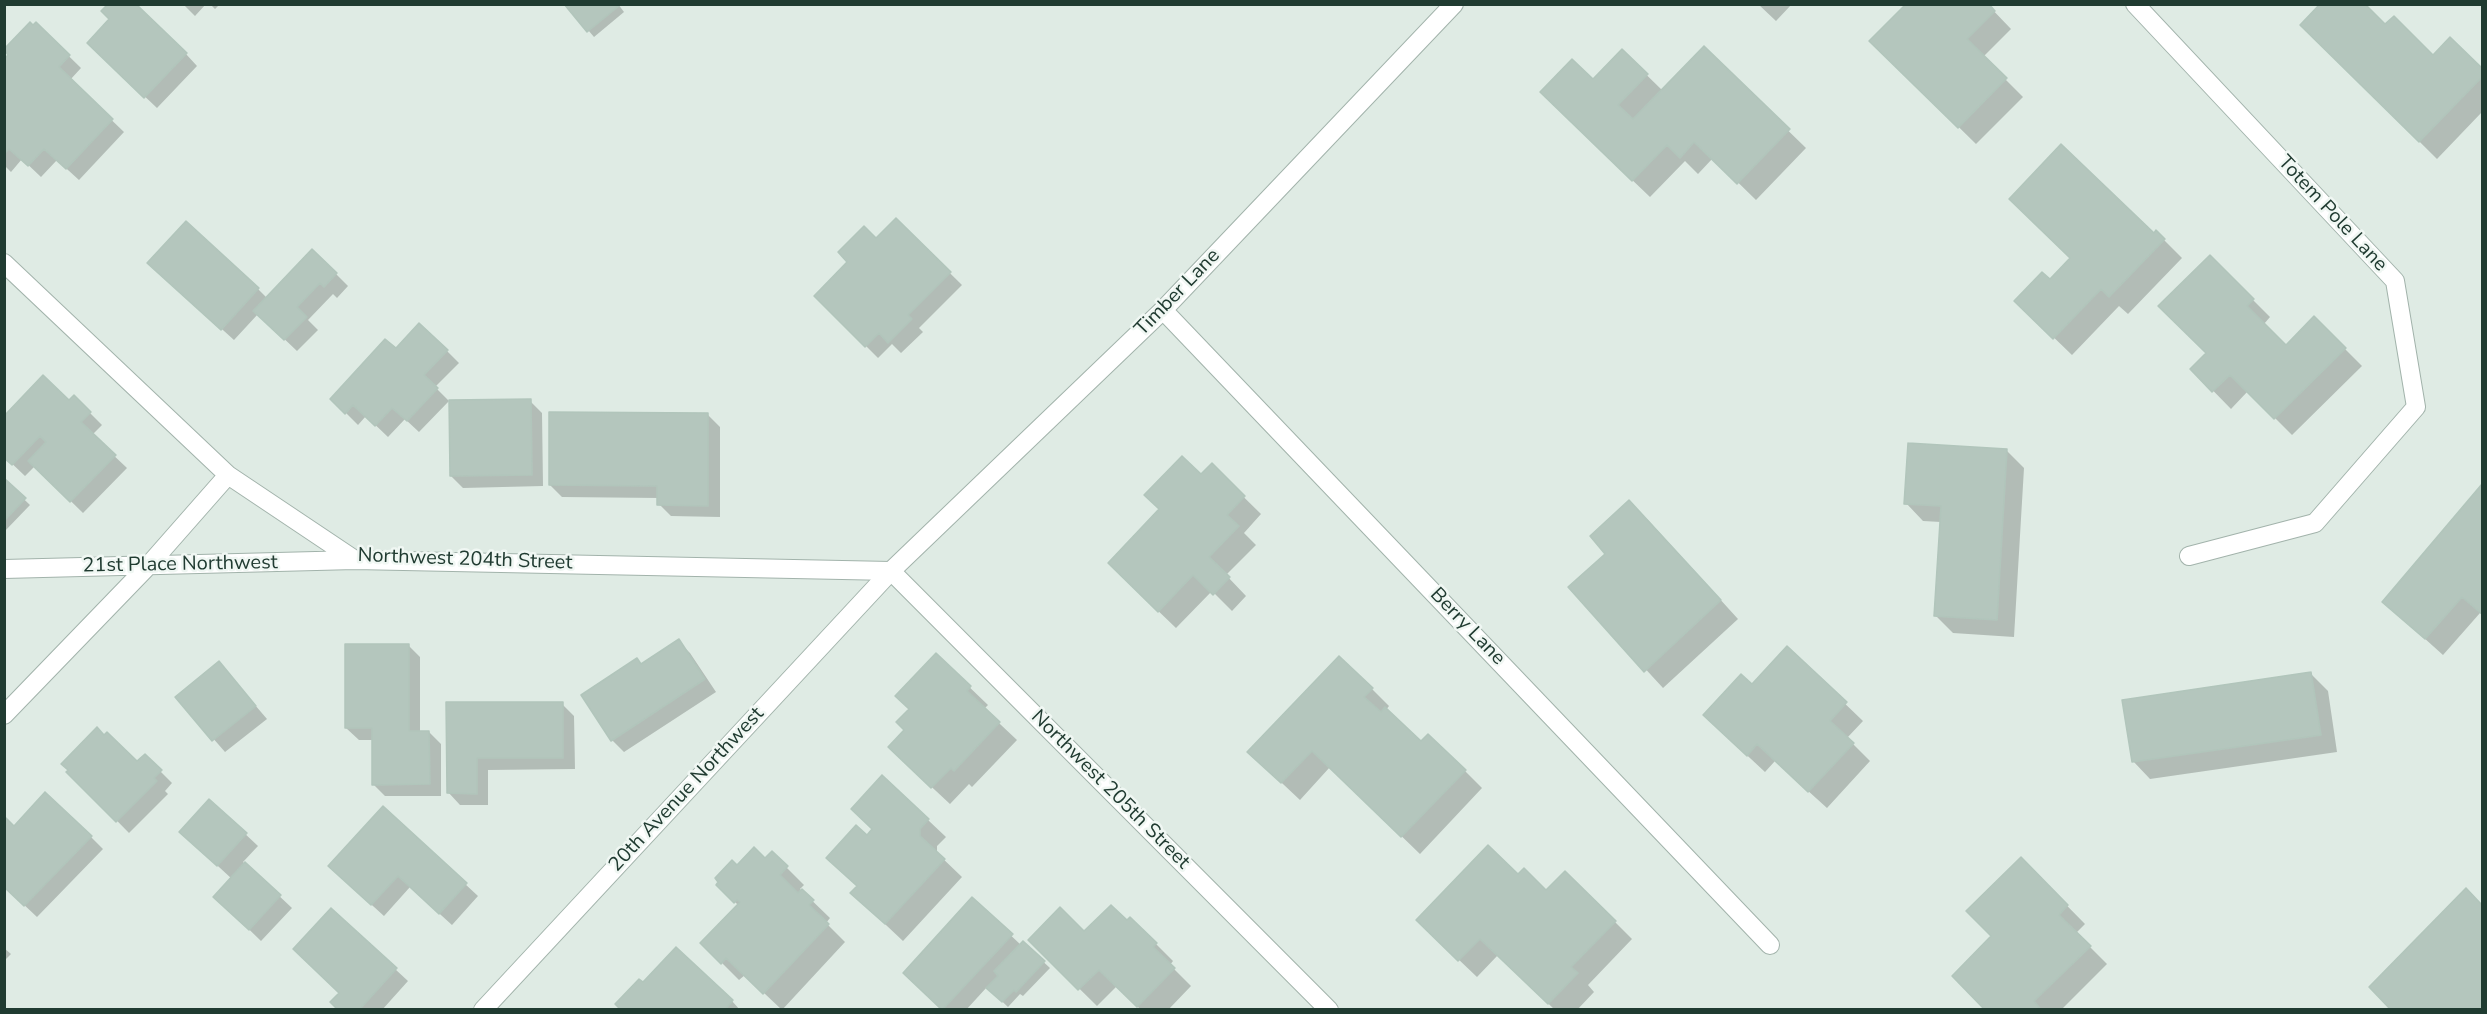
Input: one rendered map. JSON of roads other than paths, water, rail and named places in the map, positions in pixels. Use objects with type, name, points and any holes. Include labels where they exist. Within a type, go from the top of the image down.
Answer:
[{"type":"street","name":"Timber Lane","points":[[891,571],[1163,310],[1454,4]]},
{"type":"street","name":"Totem Pole Lane","points":[[2135,4],[2395,281],[2416,407],[2315,523],[2189,556]]},
{"type":"street","name":"Northwest 204th Street","points":[[4,263],[228,476],[355,560],[891,571]]},
{"type":"street","name":"Berry Lane","points":[[1163,310],[1770,945]]},
{"type":"street","points":[[4,715],[148,566],[228,476]]},
{"type":"street","name":"21st Place Northwest","points":[[4,569],[355,560]]},
{"type":"street","name":"20th Avenue Northwest","points":[[483,1010],[891,571]]},
{"type":"street","name":"Northwest 205th Street","points":[[891,571],[1329,1010]]}]
